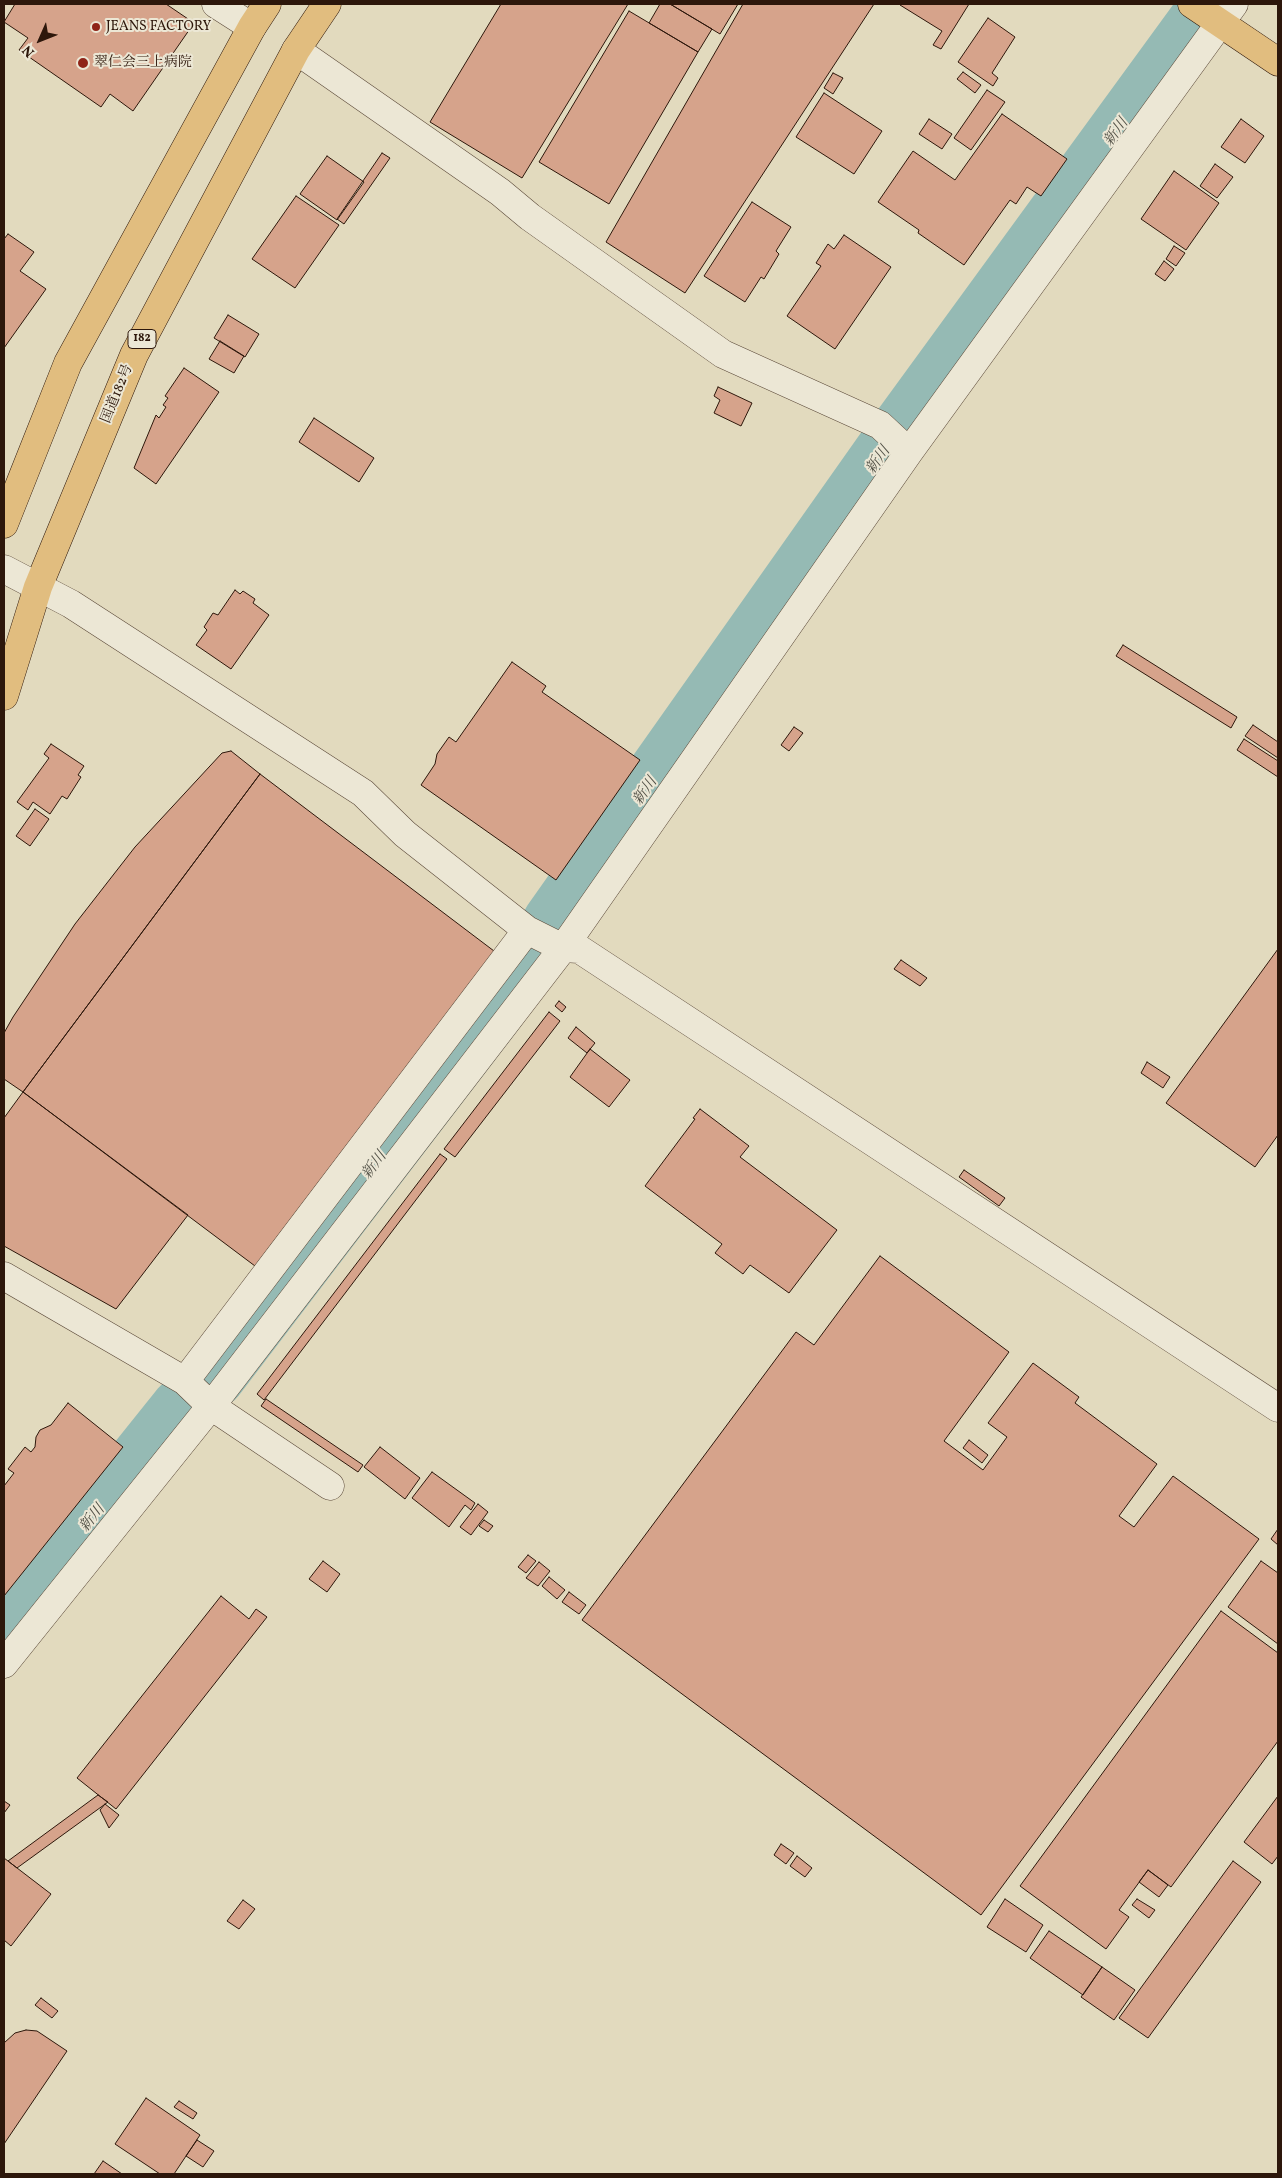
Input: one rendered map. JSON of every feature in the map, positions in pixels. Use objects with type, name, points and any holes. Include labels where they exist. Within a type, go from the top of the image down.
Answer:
[{"type":"main road","points":[[4,524],[68,363],[252,26],[267,4]]},
{"type":"main road","name":"国道182号","points":[[4,696],[38,587],[134,355],[296,50],[327,4]]},
{"type":"main road","points":[[1192,4],[1223,15],[1278,62]]},
{"type":"street","points":[[216,4],[252,26]]},
{"type":"street","points":[[4,1664],[211,1406],[563,948],[909,452],[1223,15]]},
{"type":"street","points":[[296,50],[500,192],[530,217],[723,354],[880,425],[909,452]]},
{"type":"street","points":[[4,568],[71,604],[363,793],[405,834],[527,930],[563,948],[579,949],[1278,1408]]},
{"type":"street","points":[[185,1382],[527,930]]},
{"type":"street","points":[[4,1276],[185,1382],[211,1406],[330,1486]]},
{"type":"building","points":[[15,4],[166,4],[194,23],[133,111],[110,94],[101,107],[19,50],[28,38],[4,22]]},
{"type":"building","points":[[501,4],[628,4],[522,178],[430,122]]},
{"type":"building","points":[[660,4],[670,4],[712,29],[698,52],[649,23]]},
{"type":"building","points":[[670,4],[738,4],[720,34]]},
{"type":"building","points":[[743,4],[874,4],[685,293],[606,242]]},
{"type":"building","points":[[901,4],[969,4],[941,49],[933,45],[942,31]]},
{"type":"building","points":[[629,11],[698,52],[609,204],[539,162]]},
{"type":"building","points":[[988,18],[1015,37],[992,73],[998,78],[993,86],[958,62]]},
{"type":"building","points":[[963,72],[981,85],[975,93],[957,79]]},
{"type":"building","points":[[833,73],[843,78],[833,94],[824,88]]},
{"type":"building","points":[[987,90],[1005,102],[971,150],[954,138]]},
{"type":"building","points":[[824,93],[882,131],[854,174],[796,137]]},
{"type":"building","points":[[1002,114],[1067,159],[1041,196],[1027,187],[1016,204],[1010,200],[964,265],[918,233],[919,230],[878,202],[913,151],[955,180]]},
{"type":"building","points":[[929,119],[952,134],[942,149],[919,134]]},
{"type":"building","points":[[1241,119],[1264,136],[1245,163],[1221,147]]},
{"type":"building","points":[[382,153],[390,158],[344,224],[337,219]]},
{"type":"building","points":[[327,156],[364,182],[337,220],[300,194]]},
{"type":"building","points":[[1215,164],[1233,177],[1217,198],[1200,186]]},
{"type":"building","points":[[1174,171],[1219,203],[1186,250],[1141,219]]},
{"type":"building","points":[[296,196],[339,225],[295,288],[252,259]]},
{"type":"building","points":[[752,202],[791,227],[776,251],[779,254],[764,279],[761,277],[745,302],[704,276]]},
{"type":"building","points":[[8,234],[34,252],[20,271],[46,289],[4,348],[4,239]]},
{"type":"building","points":[[844,235],[891,267],[835,349],[787,316],[821,266],[816,263],[828,244],[834,249]]},
{"type":"building","points":[[1174,246],[1185,253],[1176,266],[1166,259]]},
{"type":"building","points":[[1164,261],[1174,269],[1165,281],[1155,274]]},
{"type":"building","points":[[228,315],[259,334],[245,357],[214,338]]},
{"type":"building","points":[[220,341],[244,356],[234,373],[209,359]]},
{"type":"building","points":[[184,368],[219,392],[156,484],[134,468],[156,415],[159,418],[166,407],[163,405],[168,398],[165,396]]},
{"type":"building","points":[[718,387],[752,403],[741,426],[714,413],[720,400],[714,396]]},
{"type":"building","points":[[314,418],[374,458],[359,482],[299,442]]},
{"type":"building","points":[[235,590],[240,594],[243,591],[255,599],[253,603],[269,615],[231,669],[196,645],[207,630],[204,627],[213,613],[218,615]]},
{"type":"building","points":[[1123,645],[1237,717],[1231,728],[1116,656]]},
{"type":"building","points":[[512,662],[546,686],[542,692],[640,760],[556,880],[421,785],[435,764],[437,754],[449,737],[456,742]]},
{"type":"building","points":[[1253,725],[1278,742],[1278,758],[1245,736]]},
{"type":"building","points":[[794,727],[803,733],[789,751],[781,745]]},
{"type":"building","points":[[1244,739],[1278,761],[1278,777],[1237,750]]},
{"type":"building","points":[[51,744],[84,766],[78,775],[81,777],[67,799],[62,796],[50,814],[33,802],[28,810],[17,802],[49,758],[44,754]]},
{"type":"building","points":[[231,751],[260,774],[23,1092],[4,1079],[4,1033],[13,1017],[75,924],[135,847],[222,753]]},
{"type":"building","points":[[260,774],[494,951],[255,1266],[23,1092]]},
{"type":"building","points":[[35,809],[49,819],[30,846],[16,836]]},
{"type":"building","points":[[1278,949],[1278,1135],[1255,1167],[1166,1103]]},
{"type":"building","points":[[901,960],[927,978],[920,986],[894,969]]},
{"type":"building","points":[[559,1001],[566,1007],[562,1012],[555,1006]]},
{"type":"building","points":[[549,1012],[560,1021],[455,1157],[444,1149]]},
{"type":"building","points":[[576,1027],[595,1043],[587,1053],[568,1038]]},
{"type":"building","points":[[590,1049],[630,1080],[609,1107],[570,1077]]},
{"type":"building","points":[[1147,1062],[1170,1077],[1163,1088],[1141,1073]]},
{"type":"building","points":[[23,1092],[188,1215],[116,1309],[4,1246],[4,1118]]},
{"type":"building","points":[[700,1109],[749,1146],[740,1157],[837,1230],[789,1293],[750,1265],[743,1274],[715,1253],[722,1244],[645,1186],[695,1119],[693,1118]]},
{"type":"building","points":[[440,1154],[447,1159],[264,1400],[257,1394]]},
{"type":"building","points":[[964,1170],[1005,1198],[999,1206],[959,1177]]},
{"type":"building","points":[[880,1256],[1009,1352],[944,1441],[983,1470],[1007,1437],[988,1423],[1033,1363],[1079,1397],[1075,1403],[1157,1464],[1119,1516],[1134,1527],[1173,1476],[1259,1539],[981,1915],[582,1620],[796,1332],[814,1345]]},
{"type":"building","points":[[266,1399],[363,1465],[358,1472],[261,1406]]},
{"type":"building","points":[[68,1403],[123,1447],[4,1596],[4,1486],[14,1473],[8,1469],[25,1447],[31,1452],[35,1447],[36,1437],[40,1430],[51,1425]]},
{"type":"building","points":[[969,1440],[988,1455],[982,1463],[963,1448]]},
{"type":"building","points":[[380,1447],[420,1478],[405,1499],[364,1467]]},
{"type":"building","points":[[432,1472],[475,1503],[471,1510],[465,1505],[449,1527],[412,1498]]},
{"type":"building","points":[[478,1504],[488,1512],[471,1535],[460,1527]]},
{"type":"building","points":[[484,1520],[493,1526],[488,1532],[479,1526]]},
{"type":"building","points":[[1278,1529],[1278,1545],[1271,1539]]},
{"type":"building","points":[[528,1555],[536,1561],[526,1573],[518,1567]]},
{"type":"building","points":[[323,1561],[340,1574],[327,1592],[309,1579]]},
{"type":"building","points":[[1261,1561],[1278,1573],[1278,1644],[1228,1607]]},
{"type":"building","points":[[539,1562],[550,1571],[538,1586],[526,1578]]},
{"type":"building","points":[[549,1577],[565,1590],[557,1599],[542,1586]]},
{"type":"building","points":[[569,1592],[586,1605],[579,1614],[562,1602]]},
{"type":"building","points":[[221,1596],[249,1619],[256,1609],[267,1617],[116,1809],[77,1778]]},
{"type":"building","points":[[1221,1611],[1278,1653],[1278,1741],[1171,1887],[1148,1870],[1119,1910],[1129,1917],[1106,1949],[1020,1886]]},
{"type":"building","points":[[98,1795],[108,1802],[17,1868],[8,1861]]},
{"type":"building","points":[[1278,1796],[1278,1856],[1272,1864],[1244,1842]]},
{"type":"building","points":[[4,1801],[10,1805],[4,1813]]},
{"type":"building","points":[[105,1804],[119,1815],[109,1828],[100,1810]]},
{"type":"building","points":[[781,1844],[794,1853],[786,1864],[774,1855]]},
{"type":"building","points":[[797,1856],[812,1868],[805,1877],[790,1866]]},
{"type":"building","points":[[4,1858],[51,1894],[11,1946],[4,1940]]},
{"type":"building","points":[[1233,1861],[1261,1882],[1148,2038],[1119,2018]]},
{"type":"building","points":[[1148,1870],[1168,1885],[1159,1897],[1139,1882]]},
{"type":"building","points":[[1005,1899],[1043,1925],[1026,1952],[987,1927]]},
{"type":"building","points":[[1137,1899],[1155,1910],[1149,1918],[1132,1905]]},
{"type":"building","points":[[243,1900],[255,1909],[239,1929],[227,1921]]},
{"type":"building","points":[[1049,1931],[1102,1967],[1083,1995],[1030,1958]]},
{"type":"building","points":[[1102,1967],[1135,1990],[1114,2020],[1081,1997]]},
{"type":"building","points":[[41,1998],[58,2011],[52,2018],[35,2005]]},
{"type":"building","points":[[26,2030],[37,2031],[67,2051],[4,2144],[4,2043],[15,2033]]},
{"type":"building","points":[[146,2098],[200,2135],[174,2174],[160,2174],[115,2144]]},
{"type":"building","points":[[179,2101],[197,2113],[193,2119],[174,2107]]},
{"type":"building","points":[[197,2140],[214,2151],[203,2167],[186,2156]]},
{"type":"building","points":[[103,2161],[122,2174],[94,2174]]},
{"type":"waterway","name":"新川","points":[[553,923],[884,454],[1212,4]]},
{"type":"waterway","name":"新川","points":[[214,1377],[495,1009],[533,952]]},
{"type":"waterway","name":"新川","points":[[4,1630],[182,1408]]},
{"type":"place","name":"JEANS FACTORY","points":[[96,27]]},
{"type":"place","name":"翠仁会三上病院","points":[[83,63]]}]
